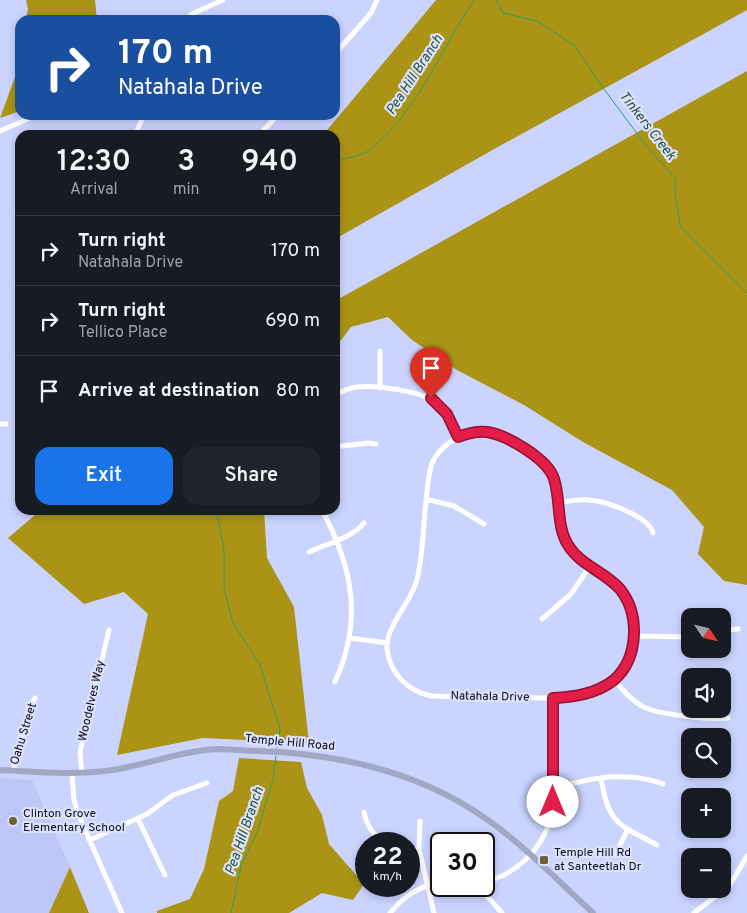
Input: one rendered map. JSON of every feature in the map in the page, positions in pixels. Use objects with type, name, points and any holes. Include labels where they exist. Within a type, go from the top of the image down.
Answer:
[{"type":"main road","name":"Temple Hill Road","points":[[0,770],[72,774],[108,771],[182,753],[217,749],[309,754],[348,760],[415,780],[450,797],[498,827],[593,913]]},
{"type":"street","points":[[191,15],[223,0]]},
{"type":"street","points":[[340,48],[371,13],[377,0]]},
{"type":"street","points":[[0,131],[25,120]]},
{"type":"street","points":[[264,130],[273,120]]},
{"type":"street","points":[[380,351],[380,388]]},
{"type":"street","points":[[340,393],[355,387],[380,388],[415,393],[431,398],[447,414],[458,437],[445,446],[434,460],[426,499],[416,583],[408,602],[391,631],[388,643],[350,638]]},
{"type":"street","name":"Natahala Drive","points":[[388,643],[390,658],[399,677],[409,687],[423,694],[451,697],[553,698],[583,695],[614,680],[628,660],[634,636],[631,612],[623,595],[611,581],[576,556],[563,536],[553,475],[544,463],[530,452],[502,436],[492,433],[472,432],[458,437]]},
{"type":"street","points":[[340,446],[368,443],[376,444]]},
{"type":"street","points":[[426,499],[454,506],[484,524]]},
{"type":"street","points":[[558,503],[589,500],[606,503],[640,519],[651,527],[653,533]]},
{"type":"street","points":[[324,515],[337,540],[347,570],[352,615],[350,638],[335,682]]},
{"type":"street","points":[[309,552],[354,532],[364,523]]},
{"type":"street","points":[[542,619],[571,594],[590,566]]},
{"type":"street","points":[[731,629],[738,629]]},
{"type":"street","name":"Woodelves Way","points":[[82,773],[80,752],[109,630]]},
{"type":"street","points":[[634,636],[681,637]]},
{"type":"street","points":[[614,680],[631,698],[648,710],[681,716]]},
{"type":"street","name":"Oahu Street","points":[[13,771],[29,708],[35,698]]},
{"type":"street","points":[[495,879],[512,871],[530,856],[542,840],[550,821],[553,784],[553,698]]},
{"type":"street","points":[[702,718],[728,718]]},
{"type":"street","points":[[72,774],[76,807],[122,913]]},
{"type":"street","points":[[553,784],[571,785],[601,778],[642,779],[663,784]]},
{"type":"street","points":[[601,778],[606,803],[616,821],[657,845]]},
{"type":"street","points":[[90,840],[138,819],[173,795],[207,783]]},
{"type":"street","points":[[364,812],[370,830],[373,832]]},
{"type":"street","points":[[138,819],[165,875]]},
{"type":"street","points":[[420,821],[420,832]]},
{"type":"street","points":[[615,855],[628,829]]},
{"type":"street","points":[[420,853],[434,913]]},
{"type":"street","points":[[694,913],[733,881],[747,856]]},
{"type":"street","points":[[390,913],[411,892],[429,885]]},
{"type":"street","points":[[488,897],[502,913]]},
{"type":"shaded area","points":[[26,0],[95,0],[96,15],[27,15]]},
{"type":"shaded area","points":[[436,0],[747,0],[747,10],[340,236],[340,130],[327,130],[336,120],[340,120],[340,115]]},
{"type":"shaded area","points":[[747,71],[747,585],[724,581],[698,554],[704,527],[672,490],[583,442],[524,405],[457,370],[412,340],[388,317],[351,327],[340,341],[340,298]]},
{"type":"shaded area","points":[[15,77],[15,113],[0,118]]},
{"type":"shaded area","points":[[35,515],[264,515],[267,558],[294,607],[309,743],[203,738],[117,755],[148,614],[124,592],[84,604],[8,538]]},
{"type":"shaded area","points":[[239,758],[301,762],[307,788],[322,815],[329,844],[355,874],[355,897],[353,900],[322,893],[289,913],[157,913],[157,911],[190,899],[204,869],[219,801],[233,791]]},
{"type":"shaded area","points":[[0,778],[32,780],[70,867],[49,913],[0,913]]},
{"type":"shaded area","points":[[70,867],[89,913],[49,913]]},
{"type":"waterway","name":"Pea Hill Branch","points":[[340,161],[371,149],[402,117],[428,79],[474,0]]},
{"type":"waterway","name":"Tinkers Creek","points":[[496,0],[503,13],[537,21],[575,46],[644,143],[676,179],[675,192],[680,226],[747,293]]},
{"type":"waterway","name":"Pea Hill Branch","points":[[217,515],[224,548],[224,589],[233,623],[260,665],[280,729],[277,748]]},
{"type":"waterway","name":"Pea Hill Branch","points":[[231,913],[241,866],[258,830],[273,779],[276,756]]},
{"type":"place","name":"Clinton Grove Elementary School","points":[[13,821]]},
{"type":"place","name":"Temple Hill Rd at Santeetlah Dr","points":[[544,860]]},
{"type":"route","points":[[431,398],[447,414],[458,437],[472,432],[485,432],[502,436],[530,452],[544,463],[555,481],[563,536],[568,546],[582,561],[619,588],[631,612],[634,636],[631,650],[628,660],[614,680],[583,695],[553,698],[553,802]]}]
